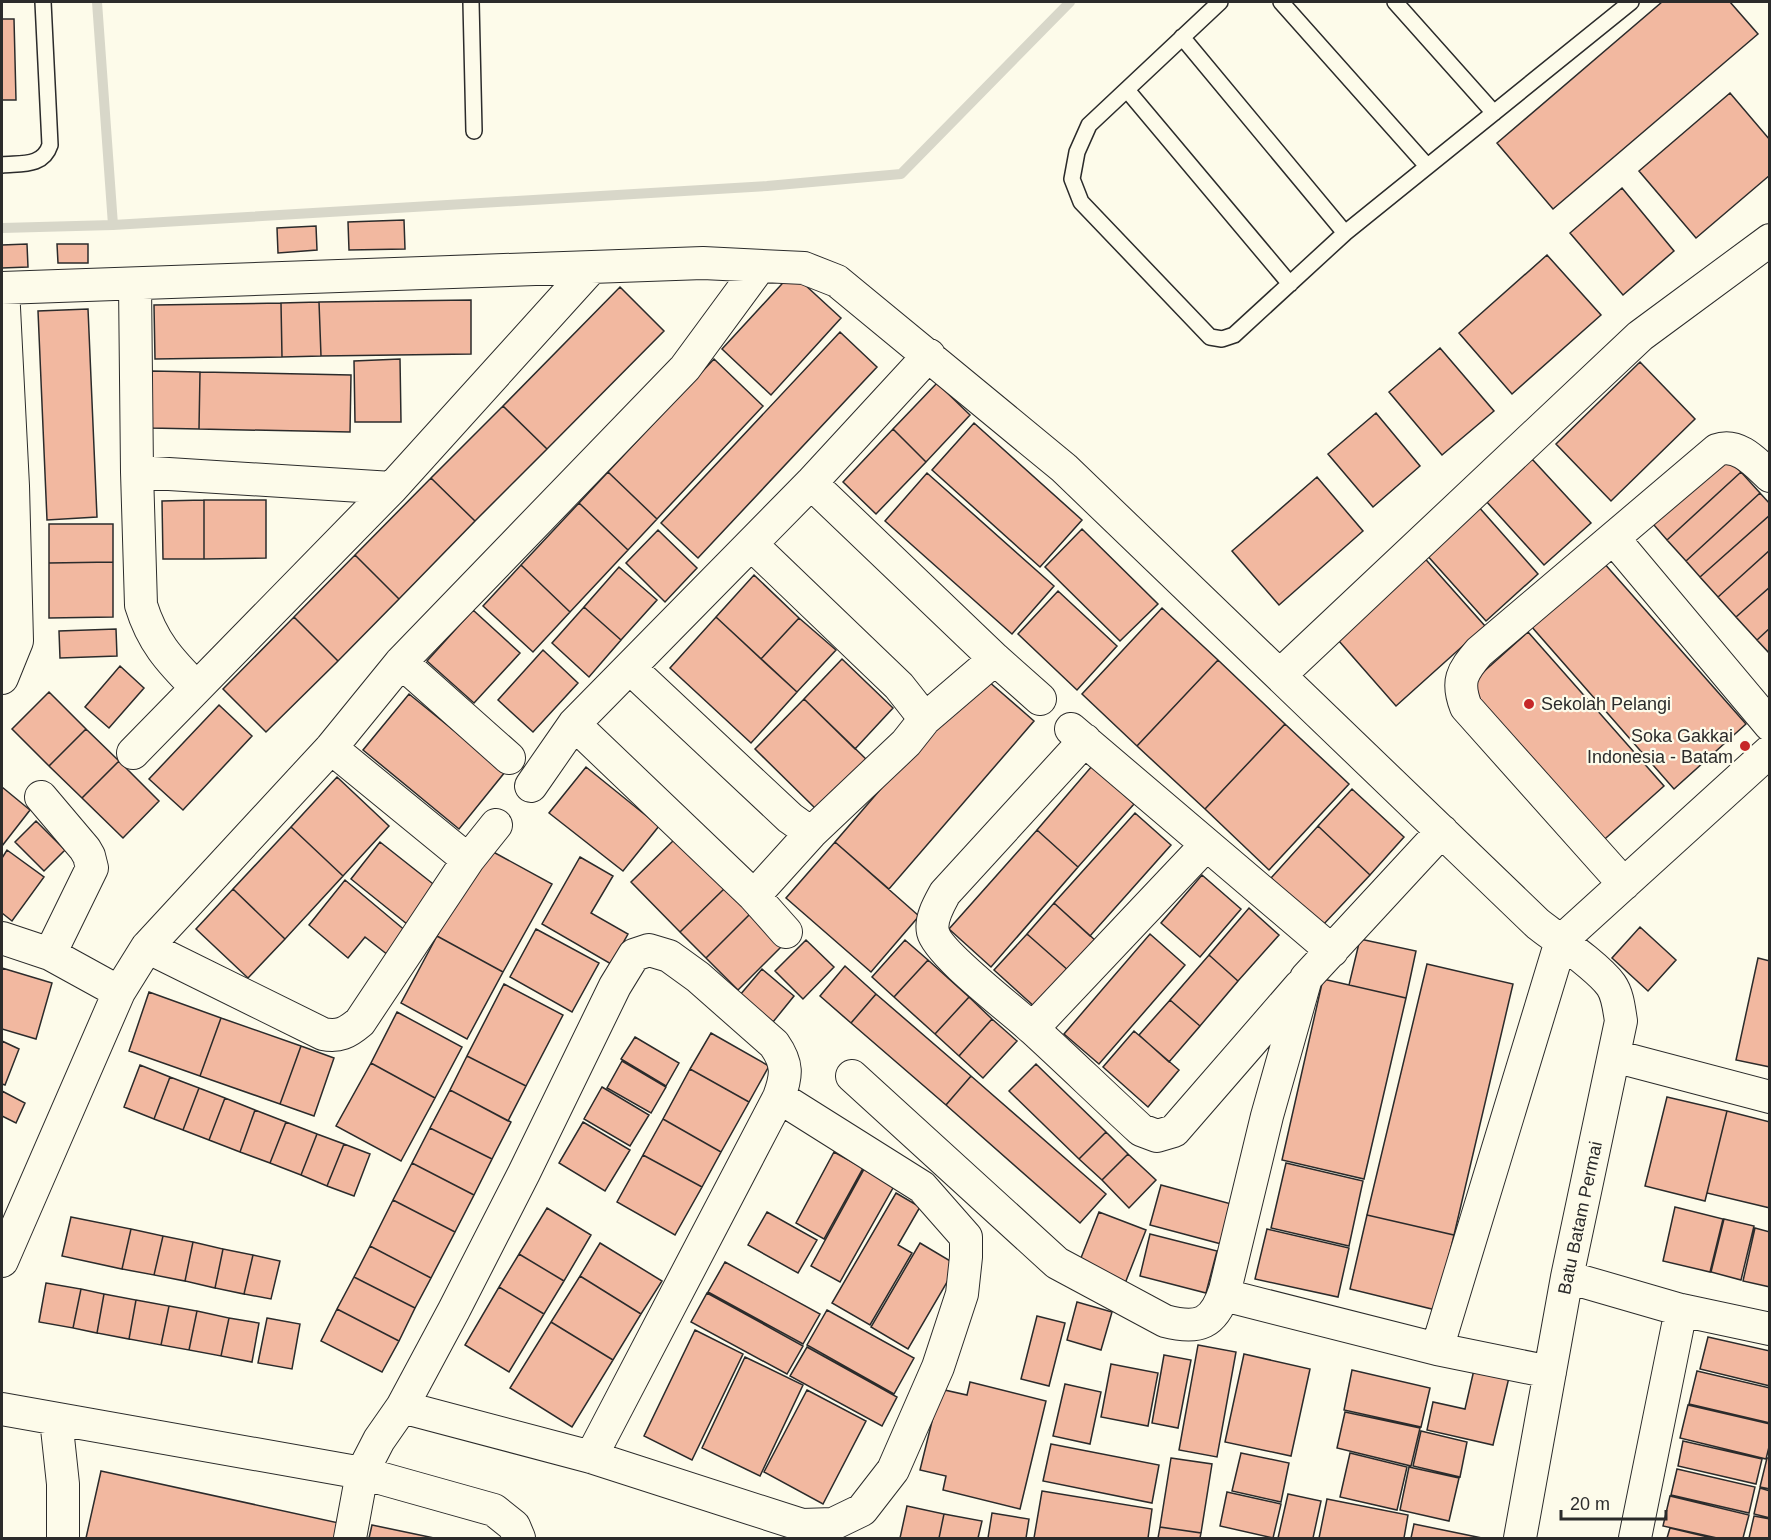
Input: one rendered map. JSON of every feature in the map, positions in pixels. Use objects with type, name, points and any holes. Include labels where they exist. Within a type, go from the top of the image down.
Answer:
[{"type":"street","points":[[1280,675],[1640,336],[1770,240]]},
{"type":"street","name":"Batu Batam Permai","points":[[2,288],[702,263],[804,268],[837,281],[929,355],[1064,468],[1538,924],[1611,985],[1618,1003],[1620,1021],[1567,1277],[1520,1539]]},
{"type":"street","points":[[2,1261],[119,992],[147,947],[331,748],[401,662],[686,368],[760,266]]},
{"type":"street","points":[[133,753],[392,488],[591,268]]},
{"type":"street","points":[[135,284],[141,605],[147,625],[158,645],[196,687]]},
{"type":"street","points":[[2,288],[9,642],[2,678]]},
{"type":"street","points":[[531,786],[574,724],[811,483],[929,355]]},
{"type":"street","points":[[1624,884],[1466,707],[1459,690],[1464,669],[1479,652],[1717,450],[1721,448],[1738,451],[1754,460],[1770,476]]},
{"type":"street","points":[[137,472],[392,488]]},
{"type":"street","points":[[811,483],[1040,699]]},
{"type":"street","points":[[1614,539],[1770,725]]},
{"type":"street","points":[[751,544],[899,686],[925,719]]},
{"type":"street","points":[[754,896],[811,833],[906,743],[925,719],[995,659]]},
{"type":"street","points":[[401,662],[509,758]]},
{"type":"street","points":[[630,668],[790,818],[811,833]]},
{"type":"street","points":[[574,724],[754,896],[786,932]]},
{"type":"street","points":[[1332,951],[1078,734],[945,893],[933,920],[933,932],[938,941],[956,961],[1033,1028],[1141,1130],[1158,1136],[1166,1135],[1174,1131],[1306,978],[1332,951],[1442,831]]},
{"type":"street","points":[[331,748],[468,860]]},
{"type":"street","points":[[1437,1348],[1560,941],[1770,751]]},
{"type":"street","points":[[41,797],[85,849],[92,868],[50,954]]},
{"type":"street","points":[[147,947],[323,1034],[334,1036],[345,1034],[360,1022],[468,860],[495,825]]},
{"type":"street","points":[[1033,1028],[1206,845]]},
{"type":"street","points":[[2,938],[50,954],[119,992]]},
{"type":"street","points":[[350,1539],[363,1473],[379,1440],[402,1407],[524,1173],[615,986],[634,955],[649,950],[669,956],[698,977],[774,1044],[783,1057],[786,1070],[779,1097],[591,1457]]},
{"type":"street","points":[[852,1076],[1057,1263],[1165,1321],[1184,1326],[1200,1324],[1213,1315],[1224,1295],[1267,1116],[1306,978]]},
{"type":"street","points":[[1614,1056],[1770,1097]]},
{"type":"street","points":[[402,1407],[591,1457],[802,1525],[833,1524],[862,1510],[894,1470],[938,1367],[962,1294],[966,1237],[922,1187],[779,1097]]},
{"type":"street","points":[[1567,1277],[1681,1310],[1770,1329]]},
{"type":"street","points":[[1224,1295],[1437,1348],[1550,1372]]},
{"type":"street","points":[[1635,1539],[1681,1310]]},
{"type":"street","points":[[2,1409],[363,1473],[494,1510],[514,1526],[519,1539]]},
{"type":"street","points":[[56,1419],[63,1484],[63,1539]]},
{"type":"lane","points":[[2,165],[40,160],[45,157],[50,145],[42,2]]},
{"type":"lane","points":[[471,2],[474,131]]},
{"type":"lane","points":[[1220,2],[1089,125],[1077,152],[1072,178],[1081,202],[1210,337],[1222,339],[1234,336],[1345,233],[1631,2]]},
{"type":"lane","points":[[1281,2],[1427,166]]},
{"type":"lane","points":[[1395,2],[1494,113]]},
{"type":"lane","points":[[1182,37],[1345,233]]},
{"type":"lane","points":[[1127,90],[1290,284]]},
{"type":"building","points":[[1662,2],[1730,2],[1758,34],[1553,209],[1497,143]]},
{"type":"building","points":[[2,19],[14,19],[16,100],[2,100]]},
{"type":"building","points":[[1730,93],[1770,140],[1770,175],[1696,238],[1639,171]]},
{"type":"building","points":[[1622,188],[1674,251],[1623,295],[1570,233]]},
{"type":"building","points":[[404,220],[405,249],[349,250],[348,222]]},
{"type":"building","points":[[316,226],[317,250],[278,253],[277,228]]},
{"type":"building","points":[[27,244],[28,267],[2,268],[2,245]]},
{"type":"building","points":[[57,244],[88,244],[88,263],[58,263]]},
{"type":"building","points":[[1547,255],[1601,315],[1512,394],[1459,333]]},
{"type":"building","points":[[792,273],[841,318],[771,395],[722,349]]},
{"type":"building","points":[[620,287],[664,331],[547,449],[503,406]]},
{"type":"building","points":[[471,300],[471,354],[321,356],[319,302]]},
{"type":"building","points":[[319,302],[321,356],[282,357],[281,303]]},
{"type":"building","points":[[281,303],[282,357],[155,359],[154,305]]},
{"type":"building","points":[[88,309],[97,517],[47,520],[38,311]]},
{"type":"building","points":[[840,332],[877,367],[698,558],[661,523]]},
{"type":"building","points":[[1440,348],[1494,411],[1442,455],[1389,392]]},
{"type":"building","points":[[400,359],[401,422],[355,422],[354,361]]},
{"type":"building","points":[[714,359],[763,406],[657,519],[608,472]]},
{"type":"building","points":[[1640,362],[1695,419],[1611,501],[1556,444]]},
{"type":"building","points":[[152,371],[200,372],[199,429],[150,428]]},
{"type":"building","points":[[200,372],[351,375],[350,432],[199,429]]},
{"type":"building","points":[[937,383],[970,415],[926,462],[893,429]]},
{"type":"building","points":[[503,406],[547,449],[475,521],[431,478]]},
{"type":"building","points":[[1376,413],[1420,466],[1373,507],[1328,454]]},
{"type":"building","points":[[974,423],[1082,520],[1040,567],[932,470]]},
{"type":"building","points":[[893,429],[926,462],[876,514],[843,482]]},
{"type":"building","points":[[1721,450],[1741,472],[1667,540],[1647,517]]},
{"type":"building","points":[[1532,459],[1591,523],[1544,565],[1486,501]]},
{"type":"building","points":[[608,472],[657,519],[628,550],[579,503]]},
{"type":"building","points":[[1741,472],[1760,493],[1686,561],[1667,540]]},
{"type":"building","points":[[927,473],[1054,586],[1012,634],[885,521]]},
{"type":"building","points":[[1317,477],[1363,531],[1279,605],[1232,551]]},
{"type":"building","points":[[431,478],[475,521],[399,599],[355,555]]},
{"type":"building","points":[[1760,493],[1770,504],[1770,515],[1700,577],[1686,561]]},
{"type":"building","points":[[204,500],[266,500],[266,558],[204,559]]},
{"type":"building","points":[[204,500],[204,559],[163,559],[162,501]]},
{"type":"building","points":[[579,503],[628,550],[570,612],[521,565]]},
{"type":"building","points":[[1477,505],[1538,574],[1486,621],[1425,553]]},
{"type":"building","points":[[1770,515],[1770,550],[1718,597],[1700,577]]},
{"type":"building","points":[[49,524],[113,524],[113,562],[49,563]]},
{"type":"building","points":[[1082,529],[1158,604],[1120,641],[1045,567]]},
{"type":"building","points":[[658,530],[697,568],[665,602],[626,563]]},
{"type":"building","points":[[1770,550],[1770,587],[1736,617],[1718,597]]},
{"type":"building","points":[[1420,553],[1485,626],[1396,706],[1332,633]]},
{"type":"building","points":[[355,555],[399,599],[338,661],[294,617]]},
{"type":"building","points":[[113,562],[113,617],[49,618],[49,563]]},
{"type":"building","points":[[1603,562],[1746,724],[1674,789],[1531,626]]},
{"type":"building","points":[[521,565],[570,612],[533,652],[483,606]]},
{"type":"building","points":[[619,567],[657,600],[621,640],[584,607]]},
{"type":"building","points":[[754,575],[799,618],[761,659],[716,617]]},
{"type":"building","points":[[1770,587],[1770,628],[1757,640],[1736,617]]},
{"type":"building","points":[[1058,591],[1117,646],[1077,690],[1018,634]]},
{"type":"building","points":[[584,607],[621,640],[589,677],[552,643]]},
{"type":"building","points":[[1162,608],[1218,660],[1137,746],[1082,694]]},
{"type":"building","points":[[473,610],[520,653],[474,703],[427,661]]},
{"type":"building","points":[[294,617],[338,661],[266,732],[223,689]]},
{"type":"building","points":[[716,617],[797,692],[751,743],[670,668]]},
{"type":"building","points":[[799,618],[836,650],[797,692],[761,659]]},
{"type":"building","points":[[1770,628],[1770,654],[1757,640]]},
{"type":"building","points":[[116,629],[117,656],[60,658],[59,631]]},
{"type":"building","points":[[1528,632],[1664,786],[1597,846],[1461,692]]},
{"type":"building","points":[[543,650],[578,683],[533,732],[498,700]]},
{"type":"building","points":[[842,659],[893,708],[855,749],[804,699]]},
{"type":"building","points":[[1218,660],[1285,724],[1205,809],[1137,746]]},
{"type":"building","points":[[120,666],[144,688],[109,728],[85,707]]},
{"type":"building","points":[[980,674],[1034,721],[889,889],[835,842]]},
{"type":"building","points":[[49,692],[86,729],[49,766],[12,729]]},
{"type":"building","points":[[409,694],[505,772],[459,829],[363,750]]},
{"type":"building","points":[[804,699],[868,761],[819,812],[755,749]]},
{"type":"building","points":[[219,705],[252,736],[183,810],[149,779]]},
{"type":"building","points":[[1285,724],[1349,784],[1269,870],[1205,809]]},
{"type":"building","points":[[86,729],[119,761],[82,798],[49,766]]},
{"type":"building","points":[[119,761],[159,801],[123,838],[82,798]]},
{"type":"building","points":[[1092,766],[1134,804],[1078,867],[1037,830]]},
{"type":"building","points":[[586,767],[659,826],[623,871],[549,813]]},
{"type":"building","points":[[337,777],[389,826],[343,876],[291,827]]},
{"type":"building","points":[[2,787],[30,810],[2,846]]},
{"type":"building","points":[[1352,789],[1404,837],[1370,875],[1318,826]]},
{"type":"building","points":[[1135,813],[1171,845],[1090,936],[1054,903]]},
{"type":"building","points":[[36,821],[65,850],[44,871],[15,842]]},
{"type":"building","points":[[1318,826],[1370,875],[1322,926],[1271,878]]},
{"type":"building","points":[[291,827],[343,876],[285,939],[233,889]]},
{"type":"building","points":[[1037,830],[1078,867],[991,967],[949,929]]},
{"type":"building","points":[[676,838],[725,888],[680,932],[631,882]]},
{"type":"building","points":[[380,842],[437,887],[407,924],[351,879]]},
{"type":"building","points":[[835,842],[919,916],[871,972],[786,898]]},
{"type":"building","points":[[486,848],[552,884],[503,972],[437,936]]},
{"type":"building","points":[[7,850],[44,877],[12,921],[2,913],[2,858]]},
{"type":"building","points":[[580,857],[613,876],[591,913],[628,934],[611,964],[542,924]]},
{"type":"building","points":[[1202,875],[1241,909],[1200,957],[1161,923]]},
{"type":"building","points":[[345,880],[407,932],[388,955],[365,937],[348,958],[309,925]]},
{"type":"building","points":[[725,888],[751,913],[706,958],[680,932]]},
{"type":"building","points":[[233,889],[285,939],[248,978],[196,929]]},
{"type":"building","points":[[1054,903],[1096,941],[1069,971],[1027,934]]},
{"type":"building","points":[[1249,908],[1279,935],[1238,981],[1209,955]]},
{"type":"building","points":[[751,913],[782,946],[738,990],[706,958]]},
{"type":"building","points":[[1640,927],[1676,960],[1648,991],[1612,958]]},
{"type":"building","points":[[536,929],[599,963],[572,1012],[510,977]]},
{"type":"building","points":[[1027,934],[1069,971],[1036,1008],[994,970]]},
{"type":"building","points":[[1150,934],[1185,965],[1099,1064],[1064,1034]]},
{"type":"building","points":[[437,936],[503,972],[467,1039],[401,1003]]},
{"type":"building","points":[[1360,939],[1416,951],[1406,998],[1349,985]]},
{"type":"building","points":[[806,940],[834,967],[803,999],[775,971]]},
{"type":"building","points":[[905,940],[928,960],[894,997],[872,977]]},
{"type":"building","points":[[1209,955],[1238,981],[1200,1026],[1170,1000]]},
{"type":"building","points":[[1758,958],[1770,961],[1770,1067],[1736,1060]]},
{"type":"building","points":[[928,960],[969,997],[935,1034],[894,997]]},
{"type":"building","points":[[1427,964],[1513,984],[1454,1235],[1367,1215]]},
{"type":"building","points":[[845,966],[876,994],[851,1023],[820,996]]},
{"type":"building","points":[[2,968],[52,983],[36,1039],[2,1029]]},
{"type":"building","points":[[762,969],[794,996],[773,1022],[740,995]]},
{"type":"building","points":[[1323,979],[1406,998],[1364,1179],[1282,1160]]},
{"type":"building","points":[[504,984],[563,1015],[526,1086],[467,1056]]},
{"type":"building","points":[[149,992],[221,1018],[200,1076],[129,1051]]},
{"type":"building","points":[[876,994],[971,1076],[946,1105],[851,1023]]},
{"type":"building","points":[[969,997],[992,1019],[959,1056],[935,1034]]},
{"type":"building","points":[[1170,1000],[1200,1026],[1169,1062],[1139,1035]]},
{"type":"building","points":[[397,1012],[462,1047],[435,1098],[371,1063]]},
{"type":"building","points":[[221,1018],[301,1046],[280,1104],[200,1076]]},
{"type":"building","points":[[992,1019],[1017,1041],[983,1078],[959,1056]]},
{"type":"building","points":[[1134,1031],[1179,1070],[1148,1107],[1103,1067]]},
{"type":"building","points":[[711,1033],[769,1066],[749,1102],[690,1069]]},
{"type":"building","points":[[635,1037],[679,1063],[666,1086],[621,1059]]},
{"type":"building","points":[[2,1041],[19,1049],[5,1085],[2,1084]]},
{"type":"building","points":[[301,1046],[334,1058],[314,1116],[280,1104]]},
{"type":"building","points":[[467,1056],[526,1086],[508,1121],[450,1090]]},
{"type":"building","points":[[622,1061],[666,1087],[651,1113],[607,1088]]},
{"type":"building","points":[[371,1063],[435,1098],[401,1161],[336,1126]]},
{"type":"building","points":[[1036,1064],[1106,1132],[1079,1159],[1009,1091]]},
{"type":"building","points":[[140,1065],[170,1077],[154,1119],[124,1107]]},
{"type":"building","points":[[690,1069],[749,1102],[721,1152],[663,1119]]},
{"type":"building","points":[[971,1076],[1106,1194],[1080,1223],[946,1105]]},
{"type":"building","points":[[170,1077],[199,1088],[183,1130],[154,1119]]},
{"type":"building","points":[[602,1087],[649,1115],[630,1146],[584,1119]]},
{"type":"building","points":[[199,1088],[225,1098],[209,1140],[183,1130]]},
{"type":"building","points":[[450,1090],[511,1122],[492,1159],[430,1128]]},
{"type":"building","points":[[2,1091],[25,1103],[16,1123],[2,1116]]},
{"type":"building","points":[[1667,1097],[1727,1111],[1705,1201],[1645,1186]]},
{"type":"building","points":[[225,1098],[255,1110],[240,1152],[209,1140]]},
{"type":"building","points":[[255,1110],[286,1122],[270,1163],[240,1152]]},
{"type":"building","points":[[1727,1111],[1770,1122],[1770,1208],[1707,1193]]},
{"type":"building","points":[[663,1119],[721,1152],[702,1187],[643,1155]]},
{"type":"building","points":[[286,1122],[317,1134],[301,1175],[270,1163]]},
{"type":"building","points":[[583,1122],[630,1150],[605,1191],[559,1163]]},
{"type":"building","points":[[430,1128],[492,1159],[474,1195],[412,1163]]},
{"type":"building","points":[[1106,1132],[1128,1154],[1102,1180],[1079,1159]]},
{"type":"building","points":[[317,1134],[344,1144],[327,1186],[301,1175]]},
{"type":"building","points":[[344,1144],[370,1154],[354,1196],[327,1186]]},
{"type":"building","points":[[834,1152],[863,1168],[824,1239],[796,1223]]},
{"type":"building","points":[[1128,1154],[1156,1180],[1129,1208],[1102,1180]]},
{"type":"building","points":[[643,1155],[702,1187],[675,1235],[617,1202]]},
{"type":"building","points":[[868,1162],[898,1179],[840,1282],[811,1266]]},
{"type":"building","points":[[412,1163],[474,1195],[455,1232],[393,1200]]},
{"type":"building","points":[[1286,1163],[1363,1181],[1349,1246],[1271,1228]]},
{"type":"building","points":[[1161,1185],[1235,1205],[1225,1245],[1150,1225]]},
{"type":"building","points":[[896,1193],[920,1207],[898,1245],[912,1253],[870,1325],[832,1303]]},
{"type":"building","points":[[393,1200],[455,1232],[431,1278],[370,1246]]},
{"type":"building","points":[[1675,1207],[1723,1219],[1710,1272],[1663,1261]]},
{"type":"building","points":[[547,1208],[591,1235],[564,1281],[519,1254]]},
{"type":"building","points":[[767,1212],[817,1240],[798,1273],[748,1245]]},
{"type":"building","points":[[1099,1212],[1146,1230],[1124,1286],[1077,1268]]},
{"type":"building","points":[[1367,1215],[1454,1235],[1436,1310],[1350,1289]]},
{"type":"building","points":[[71,1217],[131,1229],[122,1269],[62,1256]]},
{"type":"building","points":[[1724,1219],[1754,1226],[1741,1280],[1711,1272]]},
{"type":"building","points":[[1755,1228],[1770,1232],[1770,1287],[1743,1281]]},
{"type":"building","points":[[131,1229],[163,1236],[154,1275],[122,1269]]},
{"type":"building","points":[[1267,1229],[1349,1248],[1338,1297],[1255,1279]]},
{"type":"building","points":[[1150,1234],[1217,1251],[1206,1293],[1140,1276]]},
{"type":"building","points":[[163,1236],[193,1242],[185,1281],[154,1275]]},
{"type":"building","points":[[193,1242],[223,1249],[215,1288],[185,1281]]},
{"type":"building","points":[[600,1243],[662,1281],[641,1314],[580,1276]]},
{"type":"building","points":[[920,1243],[957,1265],[908,1349],[871,1327]]},
{"type":"building","points":[[370,1246],[431,1278],[415,1308],[354,1277]]},
{"type":"building","points":[[223,1249],[253,1255],[244,1294],[215,1288]]},
{"type":"building","points":[[519,1254],[564,1281],[544,1314],[499,1287]]},
{"type":"building","points":[[253,1255],[280,1261],[271,1299],[244,1294]]},
{"type":"building","points":[[725,1262],[820,1314],[803,1344],[708,1292]]},
{"type":"building","points":[[580,1276],[641,1314],[613,1360],[551,1322]]},
{"type":"building","points":[[354,1277],[415,1308],[399,1341],[337,1309]]},
{"type":"building","points":[[46,1283],[81,1289],[73,1328],[39,1322]]},
{"type":"building","points":[[499,1287],[544,1314],[509,1372],[465,1345]]},
{"type":"building","points":[[81,1289],[104,1294],[97,1333],[73,1328]]},
{"type":"building","points":[[707,1293],[803,1346],[787,1374],[691,1322]]},
{"type":"building","points":[[104,1294],[136,1300],[129,1339],[97,1333]]},
{"type":"building","points":[[136,1300],[169,1306],[161,1345],[129,1339]]},
{"type":"building","points":[[1077,1302],[1112,1312],[1101,1350],[1067,1340]]},
{"type":"building","points":[[169,1306],[197,1311],[189,1350],[161,1345]]},
{"type":"building","points":[[337,1309],[399,1341],[382,1372],[321,1341]]},
{"type":"building","points":[[827,1310],[914,1358],[894,1394],[807,1345]]},
{"type":"building","points":[[197,1311],[229,1318],[221,1356],[189,1350]]},
{"type":"building","points":[[1037,1316],[1065,1323],[1049,1386],[1021,1379]]},
{"type":"building","points":[[229,1318],[259,1323],[252,1362],[221,1356]]},
{"type":"building","points":[[267,1318],[300,1324],[292,1369],[258,1363]]},
{"type":"building","points":[[551,1322],[613,1360],[572,1427],[510,1388]]},
{"type":"building","points":[[695,1330],[743,1354],[692,1460],[644,1436]]},
{"type":"building","points":[[1708,1337],[1770,1351],[1770,1386],[1700,1369]]},
{"type":"building","points":[[1198,1345],[1236,1352],[1217,1457],[1179,1450]]},
{"type":"building","points":[[807,1347],[897,1397],[882,1426],[790,1376]]},
{"type":"building","points":[[1244,1354],[1310,1369],[1291,1456],[1225,1442]]},
{"type":"building","points":[[1164,1355],[1191,1360],[1178,1428],[1152,1423]]},
{"type":"building","points":[[745,1357],[803,1385],[760,1476],[702,1448]]},
{"type":"building","points":[[1476,1361],[1511,1369],[1493,1445],[1427,1430],[1433,1402],[1465,1409]]},
{"type":"building","points":[[1111,1364],[1158,1373],[1148,1426],[1101,1417]]},
{"type":"building","points":[[1352,1370],[1430,1388],[1421,1427],[1344,1410]]},
{"type":"building","points":[[1697,1371],[1770,1388],[1770,1423],[1689,1404]]},
{"type":"building","points":[[970,1382],[1046,1401],[1020,1509],[943,1490],[946,1476],[920,1470],[940,1389],[967,1395]]},
{"type":"building","points":[[1065,1384],[1101,1392],[1090,1444],[1053,1436]]},
{"type":"building","points":[[807,1390],[866,1421],[823,1504],[764,1472]]},
{"type":"building","points":[[1688,1405],[1770,1424],[1770,1443],[1766,1459],[1680,1438]]},
{"type":"building","points":[[1345,1412],[1420,1428],[1411,1466],[1337,1448]]},
{"type":"building","points":[[1421,1431],[1467,1442],[1460,1477],[1413,1466]]},
{"type":"building","points":[[1683,1441],[1762,1459],[1756,1484],[1678,1466]]},
{"type":"building","points":[[1051,1444],[1159,1465],[1152,1503],[1043,1481]]},
{"type":"building","points":[[1241,1453],[1289,1463],[1281,1502],[1232,1491]]},
{"type":"building","points":[[1350,1453],[1407,1467],[1397,1510],[1340,1497]]},
{"type":"building","points":[[1171,1458],[1212,1464],[1201,1533],[1160,1527]]},
{"type":"building","points":[[1767,1458],[1770,1458],[1770,1489],[1760,1487]]},
{"type":"building","points":[[1409,1467],[1459,1478],[1449,1521],[1400,1510]]},
{"type":"building","points":[[1677,1469],[1755,1487],[1749,1513],[1671,1495]]},
{"type":"building","points":[[101,1471],[348,1525],[345,1538],[86,1538]]},
{"type":"building","points":[[1760,1488],[1770,1491],[1770,1518],[1754,1514]]},
{"type":"building","points":[[1042,1491],[1152,1509],[1148,1538],[1034,1538]]},
{"type":"building","points":[[1227,1492],[1281,1504],[1273,1538],[1220,1526]]},
{"type":"building","points":[[1288,1494],[1321,1501],[1313,1538],[1278,1538]]},
{"type":"building","points":[[1670,1496],[1749,1515],[1743,1538],[1717,1538],[1663,1526]]},
{"type":"building","points":[[1327,1499],[1408,1515],[1404,1538],[1319,1538]]},
{"type":"building","points":[[907,1506],[944,1514],[939,1538],[900,1538]]},
{"type":"building","points":[[992,1513],[1029,1519],[1026,1538],[988,1538]]},
{"type":"building","points":[[944,1514],[982,1521],[978,1538],[939,1538]]},
{"type":"building","points":[[1754,1516],[1770,1519],[1770,1538],[1749,1538]]},
{"type":"building","points":[[1414,1524],[1482,1538],[1411,1538]]},
{"type":"building","points":[[372,1525],[434,1538],[369,1538]]},
{"type":"building","points":[[1160,1527],[1201,1533],[1200,1538],[1158,1538]]},
{"type":"building","points":[[1670,1528],[1712,1538],[1667,1538]]},
{"type":"waterway","points":[[97,2],[113,225]]},
{"type":"waterway","points":[[2,228],[113,225],[767,186],[901,174],[1070,2]]},
{"type":"place","name":"Sekolah Pelangi","points":[[1529,704]]},
{"type":"place","name":"Soka Gakkai Indonesia - Batam","points":[[1745,746]]}]
